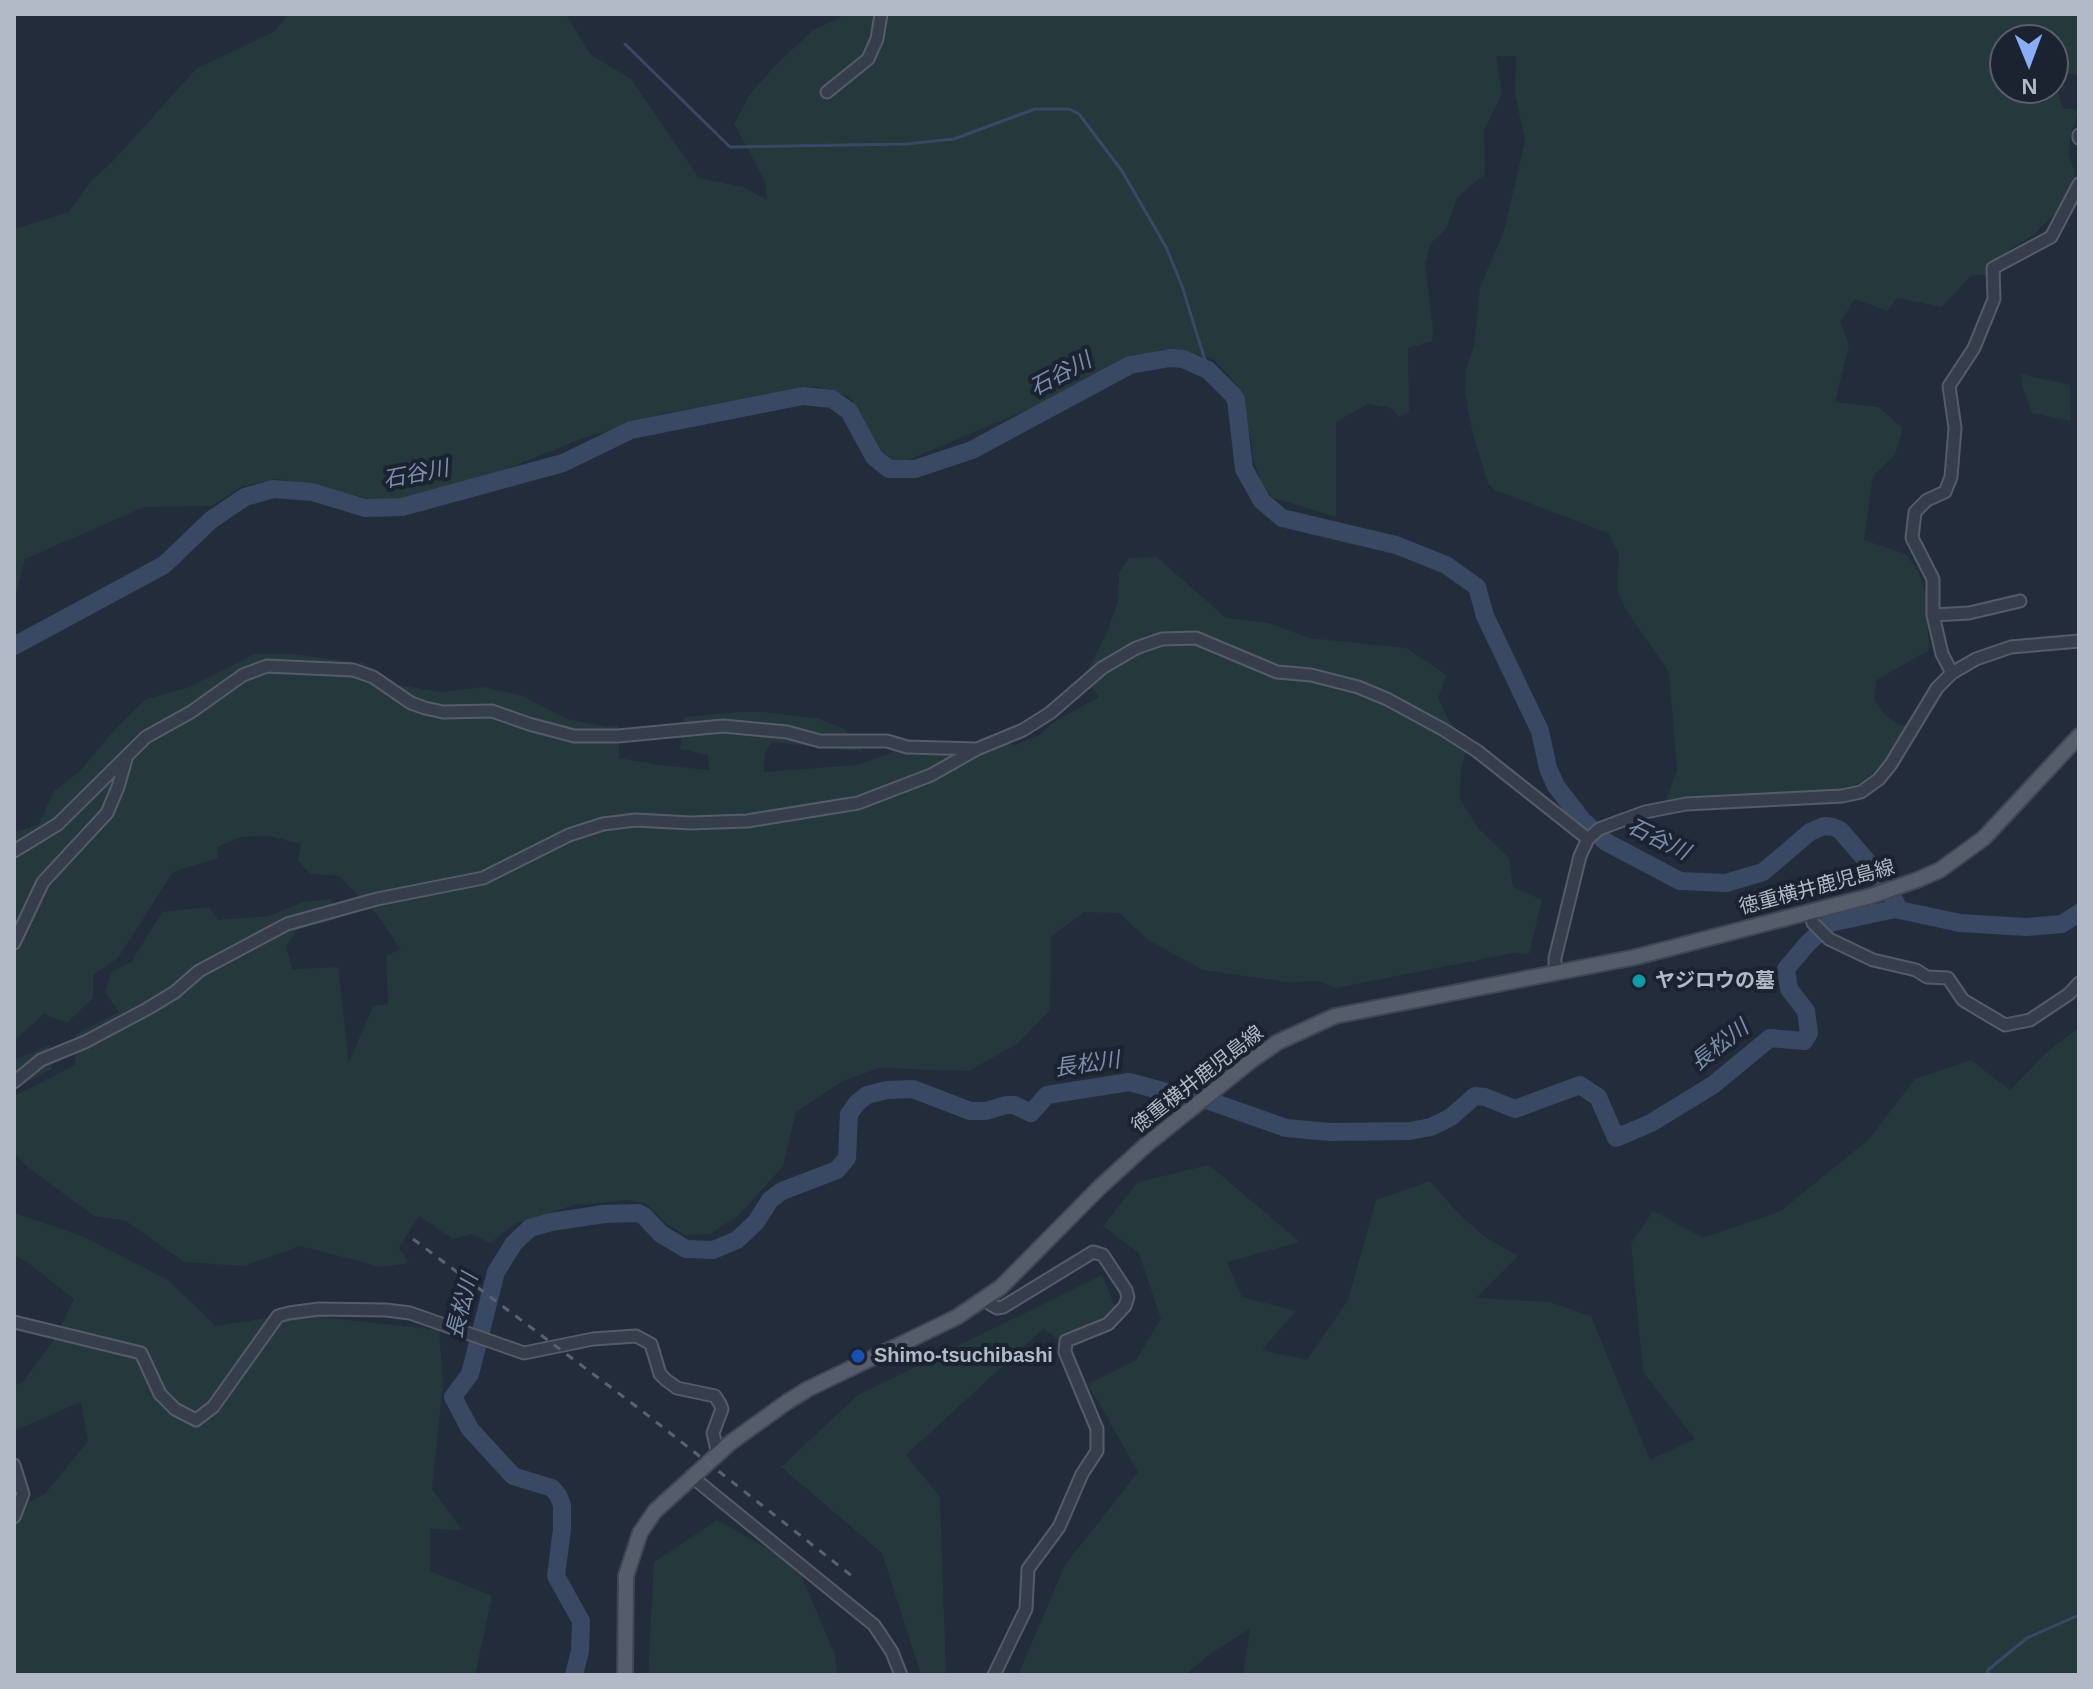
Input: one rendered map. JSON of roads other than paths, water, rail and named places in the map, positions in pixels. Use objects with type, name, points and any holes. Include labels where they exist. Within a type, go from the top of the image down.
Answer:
[{"type":"main road","name":"徳重横井鹿児島線","points":[[625,1675],[626,1576],[631,1555],[640,1533],[655,1511],[691,1476],[808,1389],[957,1317],[984,1300],[1027,1264],[1100,1187],[1146,1145],[1215,1088],[1278,1042],[1335,1016],[1636,957],[1898,887],[1940,870],[1984,838],[2079,736]]},
{"type":"street","points":[[827,92],[868,59],[877,39],[881,14]]},
{"type":"street","points":[[1952,673],[1942,654],[1933,615],[1933,579],[1912,538],[1915,512],[1927,500],[1945,492],[1951,477],[1955,428],[1949,386],[1974,348],[1994,299],[1993,268],[2051,237],[2079,184]]},
{"type":"street","points":[[1933,615],[1969,613],[2020,601]]},
{"type":"street","points":[[14,1082],[41,1060],[85,1042],[147,1009],[175,992],[199,971],[287,924],[377,899],[483,878],[569,835],[603,824],[636,820],[690,823],[747,821],[858,803],[931,775],[977,749],[1023,730],[1050,713],[1102,668],[1136,648],[1162,639],[1196,638],[1277,672],[1311,675],[1358,687],[1387,699],[1477,751],[1588,839]]},
{"type":"street","points":[[1555,974],[1555,958],[1580,856],[1588,839],[1599,829],[1645,812],[1686,804],[1842,796],[1861,792],[1879,779],[1891,764],[1937,688],[1952,673],[1976,659],[2011,647],[2079,641]]},
{"type":"street","points":[[14,851],[58,824],[146,737],[191,712],[243,675],[267,666],[353,670],[373,677],[411,703],[425,708],[443,712],[492,711],[574,736],[618,736],[723,726],[787,732],[820,741],[887,741],[907,747],[977,749]]},
{"type":"street","points":[[14,943],[43,882],[107,813],[127,757]]},
{"type":"street","points":[[1810,911],[1820,930],[1873,960],[1916,970],[1927,977],[1948,978],[1963,1000],[2005,1025],[2030,1020],[2069,994],[2079,983]]},
{"type":"street","points":[[984,1300],[997,1308],[1003,1307],[1093,1252],[1103,1255],[1128,1297],[1125,1306],[1108,1324],[1066,1341],[1065,1352],[1097,1429],[1097,1451],[1082,1474],[1059,1527],[1028,1569],[1026,1609],[994,1675]]},
{"type":"street","points":[[14,1322],[141,1353],[160,1394],[175,1409],[196,1420],[213,1407],[278,1316],[319,1309],[410,1313],[524,1353],[593,1339],[643,1338],[651,1344],[660,1374],[666,1380],[677,1388],[715,1396],[722,1409],[713,1433],[718,1454]]},
{"type":"street","points":[[14,1465],[23,1494],[14,1517]]},
{"type":"street","points":[[691,1476],[874,1625],[892,1652],[901,1675]]},
{"type":"waterway","points":[[625,44],[730,147],[906,144],[954,139],[1035,109],[1069,109],[1079,114],[1122,171],[1166,247],[1182,286],[1208,370]]},
{"type":"waterway","name":"石谷川","points":[[14,646],[164,565],[211,520],[245,497],[273,489],[312,492],[365,508],[402,507],[563,463],[631,430],[803,396],[832,399],[849,411],[874,457],[889,469],[915,469],[972,450],[1130,365],[1170,358],[1183,359],[1208,370],[1233,395],[1244,469],[1262,501],[1282,518],[1396,545],[1446,565],[1477,587],[1485,616],[1540,731],[1548,768],[1556,786],[1583,821],[1606,842],[1680,881],[1726,883],[1763,872],[1810,832],[1824,826],[1833,827],[1840,830],[1873,868],[1896,903]]},
{"type":"waterway","name":"長松川","points":[[574,1675],[580,1651],[581,1621],[556,1576],[562,1529],[562,1505],[558,1495],[552,1488],[513,1476],[470,1429],[453,1397],[470,1374],[496,1272],[514,1243],[530,1228],[604,1214],[638,1213],[661,1234],[686,1249],[713,1250],[737,1240],[756,1222],[770,1200],[782,1191],[837,1170],[847,1158],[849,1114],[867,1095],[887,1090],[913,1089],[970,1111],[1014,1105],[1031,1113],[1047,1095],[1129,1082],[1201,1098],[1286,1128],[1330,1132],[1410,1131],[1431,1127],[1451,1117],[1475,1096],[1515,1109],[1580,1085],[1598,1097],[1616,1138],[1651,1123],[1713,1085],[1770,1038],[1804,1041],[1809,1033],[1806,1011],[1789,989],[1786,969],[1830,923],[1895,909],[1960,923],[2026,927],[2062,924],[2079,913]]},
{"type":"waterway","points":[[1987,1675],[1988,1670],[2027,1638],[2079,1615]]},
{"type":"railway","points":[[413,1239],[637,1407],[857,1580]]},
{"type":"place","name":"ヤジロウの墓","points":[[1639,981]]},
{"type":"place","name":"Shimo-tsuchibashi","points":[[858,1356]]}]
